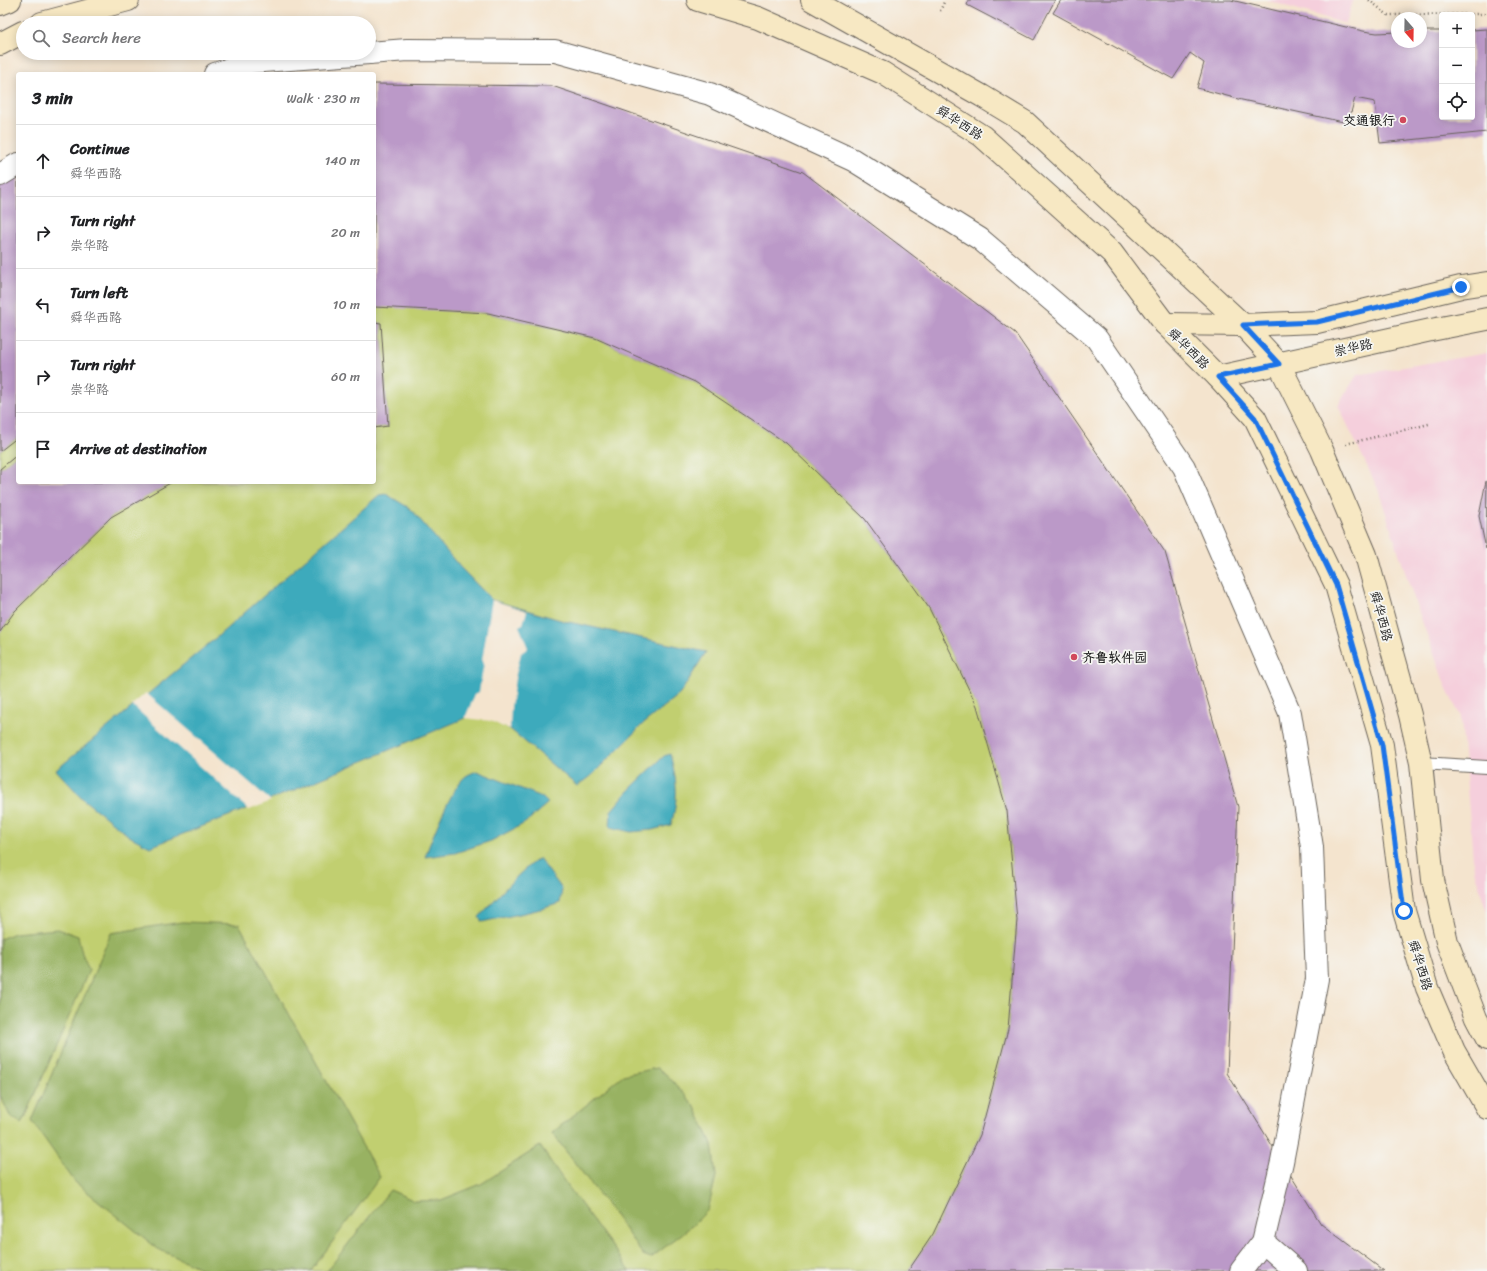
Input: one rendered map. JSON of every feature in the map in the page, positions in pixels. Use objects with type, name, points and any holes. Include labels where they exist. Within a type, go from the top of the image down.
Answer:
[{"type":"main road","points":[[0,4],[10,0]]},
{"type":"main road","points":[[68,16],[128,0]]},
{"type":"main road","name":"舜华西路","points":[[698,0],[758,18],[883,73],[982,136],[1112,254],[1165,324],[1218,377],[1255,418],[1336,585],[1382,745],[1404,911],[1427,988],[1454,1052],[1487,1108]]},
{"type":"main road","name":"舜华西路","points":[[812,0],[1025,122],[1243,325],[1279,364],[1322,450],[1366,555],[1410,715],[1421,763],[1433,880],[1447,942],[1476,1018],[1487,1039]]},
{"type":"main road","points":[[0,44],[16,36]]},
{"type":"main road","points":[[1165,324],[1243,325],[1317,322],[1461,287],[1487,283]]},
{"type":"main road","name":"崇华路","points":[[1218,377],[1487,319]]},
{"type":"street","points":[[376,52],[407,50],[555,51],[710,94],[853,160],[980,239],[1097,339],[1184,466],[1290,713],[1312,847],[1317,979],[1282,1162],[1262,1242],[1241,1271]]},
{"type":"street","points":[[221,72],[250,62],[276,60]]},
{"type":"street","points":[[0,175],[16,165]]},
{"type":"street","points":[[1262,1242],[1296,1271]]},
{"type":"lane","points":[[1421,763],[1487,767]]},
{"type":"path","points":[[940,11],[945,0]]},
{"type":"path","points":[[1369,0],[1388,15],[1487,14]]},
{"type":"path","points":[[1322,450],[1429,424]]},
{"type":"shaded area","points":[[1266,0],[1353,0],[1346,24]]},
{"type":"shaded area","points":[[1487,353],[1487,912],[1474,870],[1461,717],[1447,690],[1413,596],[1378,489],[1338,405],[1357,375]]},
{"type":"green space","points":[[376,307],[488,313],[595,338],[695,382],[786,443],[865,519],[929,608],[977,706],[1007,811],[1017,920],[1008,1029],[980,1135],[933,1234],[908,1271],[0,1271],[0,632],[15,611],[111,517],[169,484],[376,484],[376,428],[388,426],[381,323],[376,322]]},
{"type":"green space","points":[[16,439],[16,456],[0,469],[0,451]]},
{"type":"green space","points":[[182,922],[239,924],[380,1177],[311,1271],[207,1271],[158,1249],[75,1182],[32,1121],[111,933]]},
{"type":"green space","points":[[58,929],[78,936],[82,953],[89,970],[26,1116],[21,1123],[10,1116],[0,1095],[0,939],[15,933]]},
{"type":"green space","points":[[657,1068],[667,1075],[694,1105],[712,1144],[716,1176],[708,1210],[693,1225],[651,1258],[643,1255],[614,1214],[552,1133],[623,1075]]},
{"type":"green space","points":[[540,1146],[630,1271],[327,1271],[390,1190],[415,1201],[441,1200],[481,1184]]},
{"type":"water","points":[[386,494],[411,509],[460,567],[492,600],[564,621],[706,652],[680,694],[644,723],[593,774],[577,786],[510,729],[491,719],[470,716],[292,791],[150,847],[129,836],[84,800],[56,770],[218,636],[379,495]]},
{"type":"water","points":[[670,754],[676,781],[674,815],[671,825],[652,830],[631,832],[610,827],[611,811],[628,791],[664,756]]},
{"type":"water","points":[[477,771],[542,797],[548,803],[525,823],[491,841],[455,853],[425,857],[442,814],[455,790],[466,776]]},
{"type":"water","points":[[539,858],[562,889],[560,903],[482,922],[479,917],[515,878]]},
{"type":"pier","points":[[492,600],[527,611],[523,624],[519,626],[528,648],[521,653],[515,678],[510,729],[491,721],[465,718],[475,694],[479,692],[484,663],[482,661]]},
{"type":"pier","points":[[146,693],[271,801],[249,810],[132,705]]},
{"type":"building","points":[[969,0],[1055,0],[1034,40],[967,5]]},
{"type":"building","points":[[1061,0],[1231,0],[1363,31],[1377,33],[1391,32],[1391,48],[1427,48],[1427,31],[1439,31],[1439,120],[1475,120],[1475,30],[1487,29],[1487,132],[1380,143],[1375,102],[1355,98],[1348,123],[1242,100],[1197,88],[1204,63],[1190,53],[1173,79],[1053,13]]},
{"type":"building","name":"齐鲁软件园","points":[[376,84],[552,86],[803,172],[1015,333],[1165,552],[1238,807],[1227,1073],[1321,1224],[1384,1271],[908,1271],[933,1234],[980,1135],[1008,1029],[1017,920],[1007,811],[977,706],[929,608],[865,519],[786,443],[695,382],[595,338],[488,313],[376,307]]},
{"type":"building","points":[[16,174],[16,439],[0,451],[0,186]]},
{"type":"building","points":[[376,322],[381,323],[388,426],[376,428]]},
{"type":"building","points":[[16,456],[16,484],[169,484],[111,517],[15,611],[0,632],[0,469]]},
{"type":"building","points":[[1487,481],[1486,549],[1479,516]]},
{"type":"place","name":"交通银行","points":[[1403,120]]},
{"type":"place","name":"齐鲁软件园","points":[[1074,657]]},
{"type":"route","points":[[1404,911],[1382,745],[1336,585],[1255,418],[1218,377],[1279,364],[1243,325],[1317,322],[1461,287]]}]
